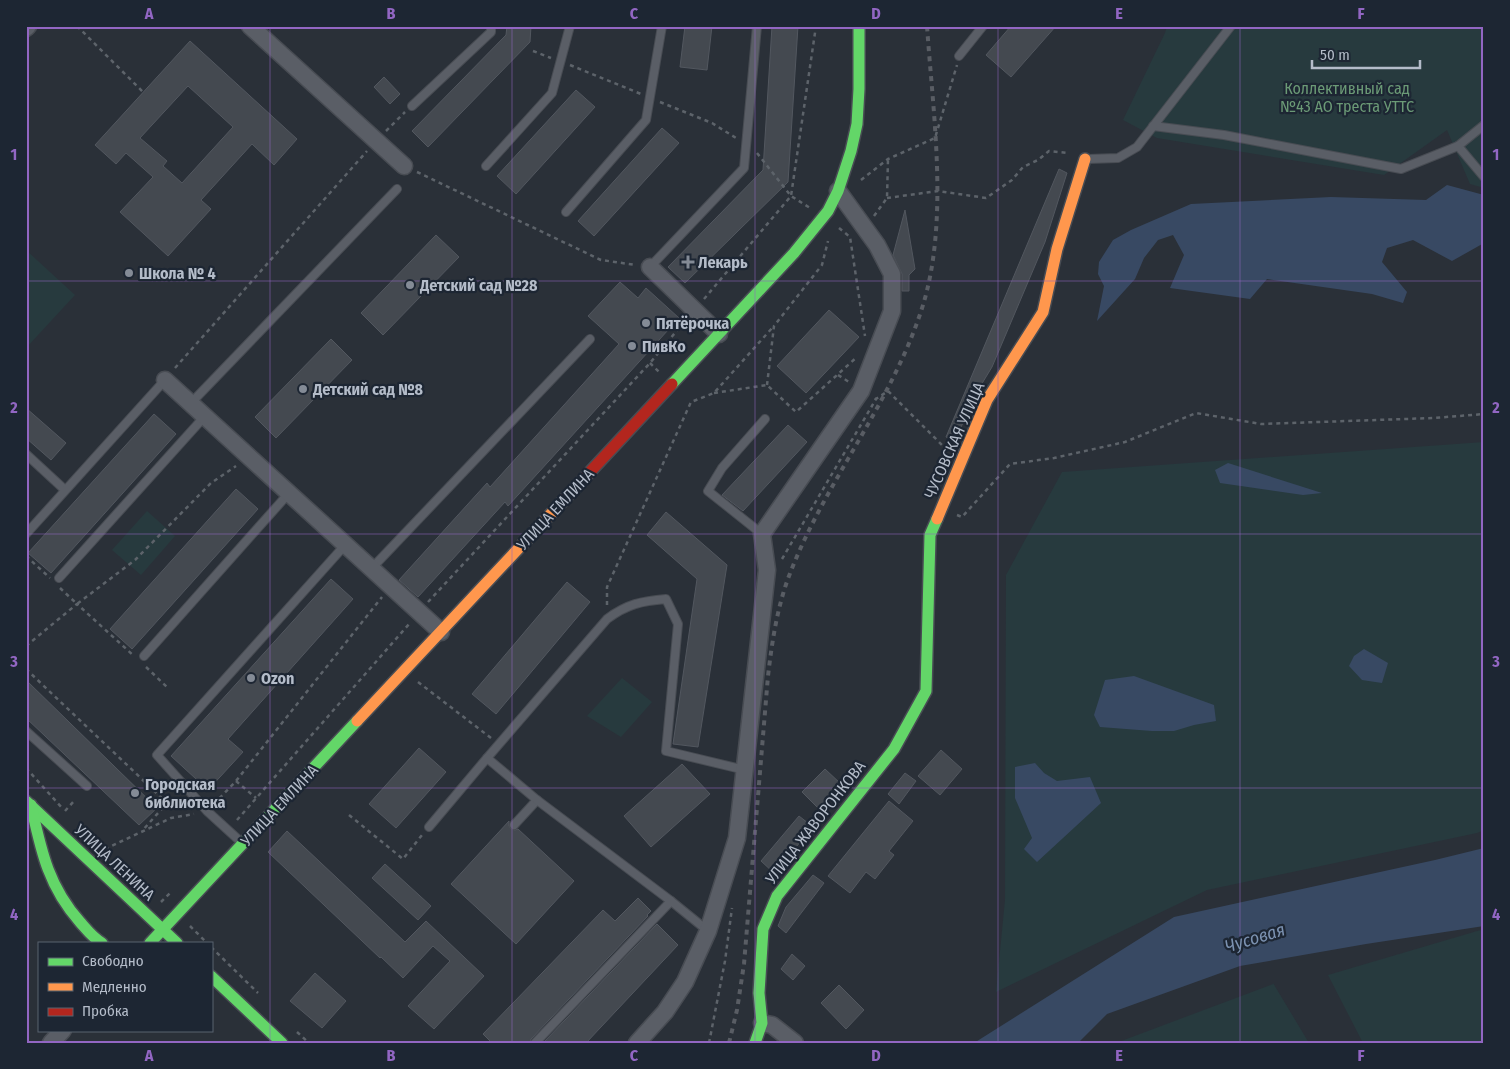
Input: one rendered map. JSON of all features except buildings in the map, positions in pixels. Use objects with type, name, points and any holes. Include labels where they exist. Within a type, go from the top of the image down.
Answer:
[{"type":"street","points":[[250,26],[375,142],[404,166]]},
{"type":"street","name":"УЛИЦА ЕМЛИНА","points":[[151,942],[794,254],[841,196],[857,124],[859,26]]},
{"type":"street","name":"ЧУСОВСКАЯ УЛИЦА","points":[[926,691],[930,534],[987,400],[1043,312],[1057,249],[1085,159]]},
{"type":"street","points":[[638,1043],[666,1012],[685,982],[708,931],[736,838],[767,570],[762,534],[861,391],[892,311],[892,274],[877,245],[841,196]]},
{"type":"street","points":[[650,267],[719,334]]},
{"type":"street","points":[[165,380],[441,632]]},
{"type":"street","name":"УЛИЦА ЖАВОРОНКОВА","points":[[755,1043],[762,1023],[759,993],[763,929],[777,896],[894,749],[926,691]]},
{"type":"street","name":"УЛИЦА ЛЕНИНА","points":[[29,803],[176,942]]},
{"type":"street","name":"УЛИЦА ЛЕНИНА","points":[[29,803],[43,858],[56,888],[68,909],[95,939],[100,942]]},
{"type":"street","points":[[212,977],[282,1043]]},
{"type":"street","points":[[762,1023],[772,1025],[795,1043]]},
{"type":"street","points":[[51,1043],[62,1032]]},
{"type":"lane","points":[[412,106],[491,32],[491,26]]},
{"type":"lane","points":[[486,166],[552,93],[570,26]]},
{"type":"lane","points":[[566,212],[646,120],[662,26]]},
{"type":"lane","points":[[650,267],[744,168],[757,26]]},
{"type":"lane","points":[[959,56],[983,26]]},
{"type":"lane","points":[[1085,159],[1118,158],[1137,147],[1231,26]]},
{"type":"lane","points":[[1153,126],[1224,135],[1401,169],[1458,146],[1484,125]]},
{"type":"lane","points":[[1458,146],[1484,177]]},
{"type":"lane","points":[[191,403],[397,189]]},
{"type":"lane","points":[[372,568],[590,339]]},
{"type":"lane","points":[[26,534],[165,380]]},
{"type":"lane","points":[[59,578],[205,416]]},
{"type":"lane","points":[[762,534],[708,491],[722,468],[765,419]]},
{"type":"lane","points":[[26,454],[65,490]]},
{"type":"lane","points":[[143,659],[289,492]]},
{"type":"lane","points":[[242,844],[207,811],[156,755],[346,544]]},
{"type":"lane","points":[[429,826],[607,619],[618,610],[640,602],[666,599],[678,624],[666,751],[745,770]]},
{"type":"lane","points":[[26,731],[87,786]]},
{"type":"lane","points":[[487,758],[537,800],[708,931]]},
{"type":"lane","points":[[514,825],[537,800]]},
{"type":"lane","points":[[534,1043],[671,901]]},
{"type":"path","points":[[77,26],[143,92]]},
{"type":"path","points":[[228,831],[419,612],[650,363],[791,196],[816,26]]},
{"type":"path","points":[[841,196],[888,159],[935,138],[959,56]]},
{"type":"path","points":[[165,380],[375,142],[412,106]]},
{"type":"path","points":[[755,151],[791,196],[824,216],[850,237],[866,339]]},
{"type":"path","points":[[887,198],[938,191],[986,198],[1012,180],[1023,166],[1038,160],[1049,151],[1074,152],[1085,159]]},
{"type":"path","points":[[850,237],[869,222],[887,198],[888,159]]},
{"type":"path","points":[[404,166],[601,260],[650,267]]},
{"type":"path","points":[[714,393],[774,326],[822,265],[828,239]]},
{"type":"path","points":[[767,385],[774,326]]},
{"type":"path","points":[[767,385],[796,412],[860,355]]},
{"type":"path","points":[[838,374],[861,391],[876,399]]},
{"type":"path","points":[[607,619],[607,587],[691,402],[714,393],[767,385]]},
{"type":"path","points":[[782,559],[876,399],[888,391],[947,450],[946,458]]},
{"type":"path","points":[[941,508],[962,517],[1010,464],[1054,458],[1124,442],[1196,413],[1260,424],[1434,418],[1484,414]]},
{"type":"path","points":[[26,646],[135,560],[210,483],[250,457]]},
{"type":"path","points":[[26,556],[134,656]]},
{"type":"path","points":[[112,855],[105,849],[171,818],[207,811],[236,781],[391,585]]},
{"type":"path","points":[[143,659],[167,687]]},
{"type":"path","points":[[26,669],[167,803],[141,832]]},
{"type":"path","points":[[404,672],[499,743]]},
{"type":"path","points":[[26,768],[72,817]]},
{"type":"path","points":[[236,781],[257,798]]},
{"type":"path","points":[[65,811],[74,801]]},
{"type":"path","points":[[349,815],[403,859],[429,826]]},
{"type":"path","points":[[175,888],[161,902],[177,914],[205,942]]},
{"type":"path","points":[[709,1043],[726,961],[733,902]]},
{"type":"green space","name":"Коллективный сад №43 АО треста УТТС","points":[[1167,26],[1484,26],[1484,188],[1470,184],[1447,130],[1384,175],[1157,138],[1123,120]]},
{"type":"green space","points":[[26,250],[75,295],[26,348]]},
{"type":"green space","points":[[1484,442],[1484,830],[1207,890],[996,992],[1005,900],[1006,575],[1062,472]]},
{"type":"green space","points":[[147,511],[175,536],[141,575],[112,550]]},
{"type":"green space","points":[[622,678],[652,702],[621,737],[587,716]]},
{"type":"green space","points":[[1484,929],[1484,1043],[1363,1043],[1328,975]]},
{"type":"green space","points":[[1273,984],[1309,1043],[1116,1043]]},
{"type":"water","points":[[1447,185],[1484,195],[1484,243],[1452,261],[1413,240],[1387,248],[1382,262],[1407,292],[1403,303],[1372,294],[1267,279],[1250,299],[1170,288],[1184,255],[1173,235],[1158,240],[1144,258],[1135,279],[1097,321],[1104,286],[1098,274],[1099,262],[1113,240],[1131,230],[1191,204],[1331,197],[1426,200]]},
{"type":"water","points":[[1228,463],[1322,493],[1303,495],[1220,483],[1215,470]]},
{"type":"water","points":[[1364,649],[1388,663],[1382,683],[1362,680],[1349,666],[1354,656]]},
{"type":"water","points":[[1134,676],[1214,705],[1216,721],[1174,731],[1100,727],[1094,715],[1105,680]]},
{"type":"water","points":[[1035,763],[1044,773],[1057,781],[1090,777],[1101,803],[1037,862],[1024,849],[1032,838],[1015,798],[1015,767]]},
{"type":"water","name":"Чусовая","points":[[1484,848],[1484,926],[1240,966],[1107,1014],[1078,1043],[974,1043],[1174,917]]},
{"type":"railway","points":[[729,1043],[737,1010],[744,964],[768,676],[781,600],[804,541],[877,408],[910,341],[923,305],[931,272],[935,238],[937,167],[927,26]]},
{"type":"traffic: fast","points":[[672,384],[794,253],[828,211],[838,191],[851,151],[857,124],[859,26]]},
{"type":"traffic: fast","points":[[755,1043],[762,1023],[759,993],[763,929],[777,896],[894,749],[926,691],[930,535],[937,519]]},
{"type":"traffic: fast","points":[[151,942],[357,721]]},
{"type":"traffic: fast","points":[[26,801],[176,942]]},
{"type":"traffic: fast","points":[[31,805],[42,852],[60,895],[90,934],[100,942]]},
{"type":"traffic: fast","points":[[212,977],[282,1043]]},
{"type":"traffic: slow","points":[[937,519],[987,400],[1043,312],[1057,249],[1085,159]]},
{"type":"traffic: slow","points":[[357,721],[561,503]]},
{"type":"traffic: jam","points":[[561,503],[672,384]]},
{"type":"place","name":"Лекарь","points":[[688,262]]},
{"type":"place","name":"Школа № 4","points":[[129,273]]},
{"type":"place","name":"Детский сад №28","points":[[410,285]]},
{"type":"place","name":"Пятёрочка","points":[[646,323]]},
{"type":"place","name":"ПивКо","points":[[632,346]]},
{"type":"place","name":"Детский сад №8","points":[[303,389]]},
{"type":"place","name":"Ozon","points":[[251,678]]},
{"type":"place","name":"Городская библиотека","points":[[135,793]]}]
